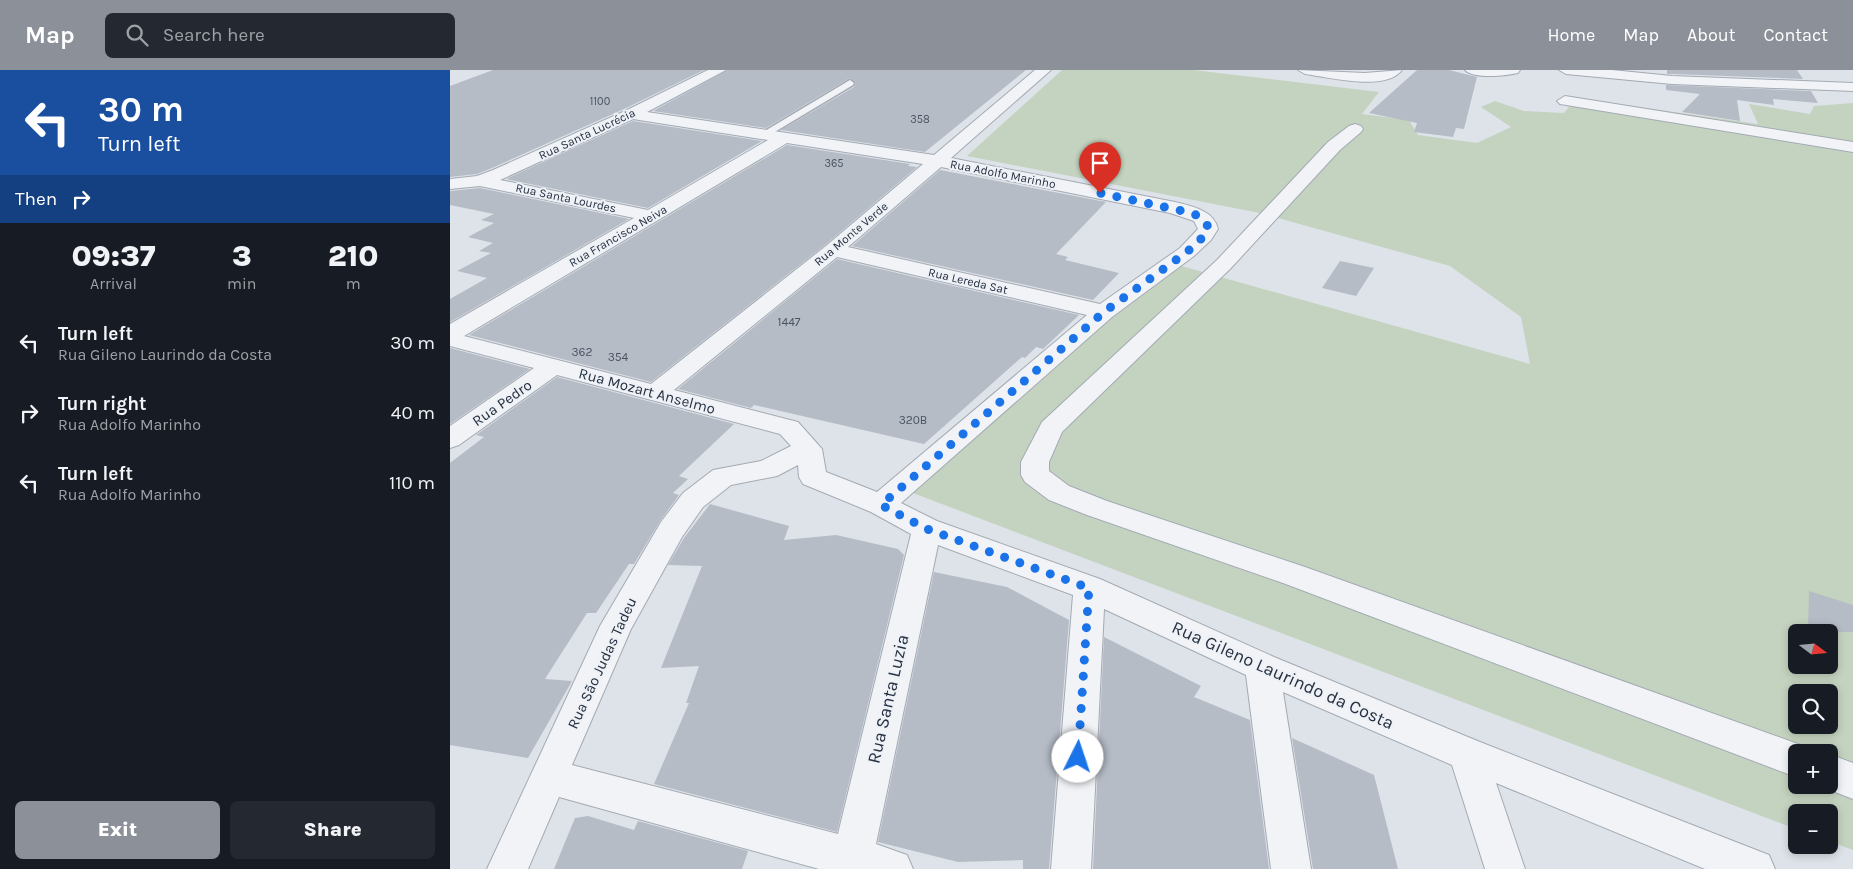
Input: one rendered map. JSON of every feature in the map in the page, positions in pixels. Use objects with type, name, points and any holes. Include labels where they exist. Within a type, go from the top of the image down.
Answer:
[{"type":"street","name":"Rua Santa Lucrécia","points":[[450,184],[480,180],[500,174],[631,114],[719,70]]},
{"type":"street","name":"Rua Monte Verde","points":[[654,394],[833,250],[1044,70]]},
{"type":"street","points":[[1305,70],[1375,77],[1394,71]]},
{"type":"street","points":[[1472,70],[1499,72],[1513,70]]},
{"type":"street","points":[[1566,70],[1672,80],[1716,80],[1853,87]]},
{"type":"street","points":[[1692,70],[1716,80]]},
{"type":"street","points":[[1565,101],[1853,147]]},
{"type":"street","name":"Rua Adolfo Marinho","points":[[631,114],[938,161],[1192,213],[1200,217],[1207,224],[1208,230],[1204,236],[1187,252],[1104,312],[881,505]]},
{"type":"street","points":[[1355,129],[1334,146],[1224,264],[1051,428],[1035,462],[1036,475],[1046,484],[1070,498],[1294,575],[1788,757]]},
{"type":"street","name":"Rua Francisco Neiva","points":[[450,334],[785,137]]},
{"type":"street","name":"Rua Santa Lourdes","points":[[480,180],[652,216]]},
{"type":"street","name":"Rua Lereda Sat","points":[[833,250],[1104,312]]},
{"type":"street","points":[[1187,252],[1224,264]]},
{"type":"street","name":"Rua Mozart Anselmo","points":[[450,339],[789,428],[811,463]]},
{"type":"street","name":"Rua Pedro","points":[[450,439],[553,366]]},
{"type":"street","name":"Rua Gileno Laurindo da Costa","points":[[811,463],[881,505],[927,529],[1089,588],[1262,667],[1467,754],[1755,869]]},
{"type":"street","name":"Rua São Judas Tadeu","points":[[508,869],[551,777],[616,626],[654,558],[693,500],[723,477],[811,463]]},
{"type":"street","name":"Rua Santa Luzia","points":[[851,864],[927,529]]},
{"type":"street","points":[[1071,869],[1089,588]]},
{"type":"street","points":[[1262,667],[1291,869]]},
{"type":"street","points":[[1467,754],[1504,869]]},
{"type":"street","points":[[1838,775],[1853,781]]},
{"type":"street","points":[[551,777],[851,864],[893,869]]},
{"type":"lane","points":[[765,134],[850,83]]},
{"type":"green space","points":[[1062,70],[1193,70],[1379,92],[1362,114],[1409,120],[1418,135],[1477,143],[1511,127],[1481,107],[1495,101],[1524,111],[1564,113],[1576,98],[1758,124],[1749,104],[1810,114],[1814,106],[1853,103],[1853,850],[1838,844],[1838,804],[1788,804],[1788,826],[913,493],[1171,263],[1530,364],[1521,317],[1450,266],[1260,213],[967,156]]},
{"type":"building","points":[[493,70],[704,70],[624,109],[492,168],[477,174],[450,177],[450,86]]},
{"type":"building","points":[[728,70],[1026,70],[925,152],[781,130],[854,87],[856,83],[850,78],[766,128],[653,111]]},
{"type":"building","points":[[1417,70],[1449,70],[1477,77],[1464,129],[1456,128],[1453,137],[1414,132],[1417,123],[1369,113]]},
{"type":"building","points":[[1667,70],[1797,70],[1803,79],[1667,74]]},
{"type":"building","points":[[1666,85],[1811,91],[1818,103],[1773,99],[1774,105],[1737,100],[1740,121],[1682,112],[1700,94],[1666,90]]},
{"type":"building","points":[[633,121],[762,141],[648,208],[506,179]]},
{"type":"building","points":[[787,145],[910,164],[908,166],[917,167],[825,245],[651,382],[469,335]]},
{"type":"building","points":[[940,170],[1106,202],[1056,254],[1068,257],[1065,260],[1119,273],[1093,300],[852,246]]},
{"type":"building","points":[[480,188],[629,219],[450,322],[450,299],[487,278],[457,271],[491,253],[479,251],[493,243],[468,237],[494,223],[481,220],[494,214],[450,205],[450,191]]},
{"type":"building","points":[[837,259],[1079,315],[1043,349],[1036,347],[1025,358],[1022,357],[924,444],[754,405],[751,408],[678,389]]},
{"type":"building","points":[[1340,261],[1374,268],[1356,296],[1322,288]]},
{"type":"building","points":[[450,348],[530,369],[450,424]]},
{"type":"building","points":[[557,377],[734,424],[679,476],[688,479],[673,493],[679,495],[660,521],[634,564],[629,564],[596,613],[587,613],[545,679],[572,681],[528,758],[450,745],[450,463],[484,437],[476,435]]},
{"type":"building","points":[[710,504],[789,526],[784,540],[836,535],[898,549],[904,555],[837,832],[654,784],[689,703],[686,703],[699,666],[661,668],[702,566],[668,565],[684,538]]},
{"type":"building","points":[[934,572],[1007,587],[1069,620],[1049,869],[1023,869],[1023,860],[958,862],[878,842]]},
{"type":"building","points":[[1809,591],[1853,605],[1853,632],[1838,632],[1838,624],[1808,624]]},
{"type":"building","points":[[1104,637],[1201,686],[1194,697],[1250,720],[1269,869],[1093,869]]},
{"type":"building","points":[[1292,738],[1374,775],[1398,869],[1313,869]]},
{"type":"building","points":[[588,816],[634,830],[638,821],[748,851],[742,869],[554,869],[575,818]]},
{"type":"route","points":[[1078,757],[1089,588],[927,529],[881,505],[1104,312],[1187,252],[1208,230],[1207,224],[1200,217],[1192,213],[1100,193]]}]
